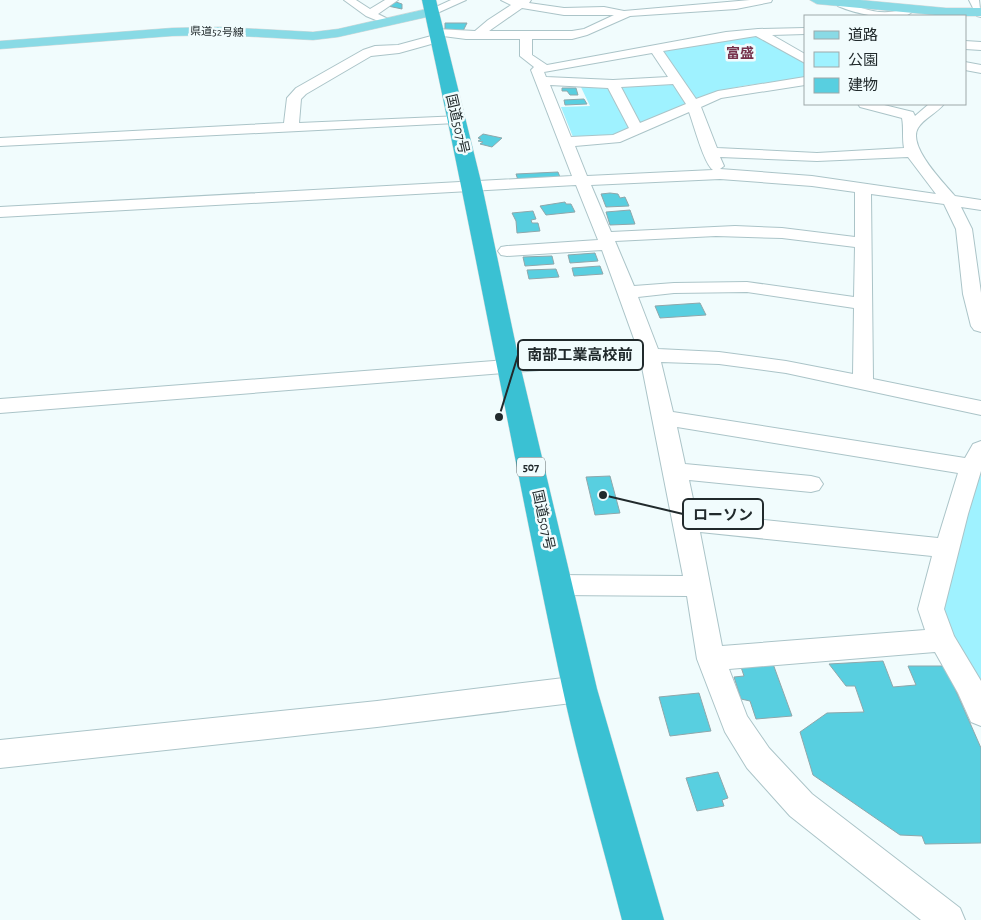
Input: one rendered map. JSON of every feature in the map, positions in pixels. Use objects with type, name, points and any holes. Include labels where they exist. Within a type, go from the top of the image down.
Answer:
[{"type":"highway","name":"国道507号","points":[[433,20],[472,186],[508,366],[580,689],[643,920]]},
{"type":"main road","points":[[817,0],[979,9]]},
{"type":"main road","name":"県道52号線","points":[[0,45],[180,31],[313,36],[338,33],[388,22],[433,20]]},
{"type":"street","points":[[349,0],[370,14],[388,22]]},
{"type":"street","points":[[370,14],[393,0]]},
{"type":"street","points":[[292,128],[294,98],[301,91],[367,53],[375,50],[400,49],[433,20],[461,0]]},
{"type":"street","points":[[506,0],[524,2],[549,10],[575,12],[592,10],[623,14],[767,0]]},
{"type":"street","points":[[478,35],[492,22],[524,2]]},
{"type":"street","points":[[713,5],[717,14],[758,32],[804,58]]},
{"type":"street","points":[[658,10],[669,22]]},
{"type":"street","points":[[433,20],[478,35],[572,35],[587,32],[623,14]]},
{"type":"street","points":[[683,30],[699,40]]},
{"type":"street","points":[[543,74],[610,56],[699,40],[758,32],[804,31]]},
{"type":"street","points":[[587,32],[591,35],[597,46],[610,56]]},
{"type":"street","points":[[526,35],[526,56],[543,74],[566,142],[650,354],[676,470],[711,659],[735,724],[758,758],[801,805],[948,920]]},
{"type":"street","points":[[966,44],[981,46]]},
{"type":"street","points":[[655,48],[694,106],[720,174]]},
{"type":"street","points":[[966,78],[974,68]]},
{"type":"street","points":[[543,74],[613,84],[676,80]]},
{"type":"street","points":[[566,142],[616,139],[710,98],[730,92],[804,81]]},
{"type":"street","points":[[613,84],[637,130]]},
{"type":"street","points":[[730,92],[763,95],[804,94]]},
{"type":"street","points":[[869,105],[908,115],[911,127],[908,138],[912,152],[950,201],[964,229],[972,294],[981,326]]},
{"type":"street","points":[[911,127],[936,105]]},
{"type":"street","points":[[0,142],[456,119]]},
{"type":"street","points":[[710,152],[817,157],[912,152]]},
{"type":"street","points":[[0,212],[720,174],[764,176],[981,205]]},
{"type":"street","points":[[863,188],[863,383]]},
{"type":"street","points":[[507,252],[533,243],[605,241],[703,230],[800,234],[864,243]]},
{"type":"street","points":[[627,292],[674,288],[747,287],[864,304]]},
{"type":"street","points":[[0,406],[650,354],[754,362],[981,408]]},
{"type":"street","points":[[664,418],[976,458],[946,548],[931,609],[942,640],[969,686],[981,712]]},
{"type":"street","points":[[676,470],[811,484]]},
{"type":"street","points":[[686,521],[946,548]]},
{"type":"street","points":[[556,585],[697,586]]},
{"type":"street","points":[[711,659],[942,640]]},
{"type":"street","points":[[0,754],[377,714],[580,689]]},
{"type":"green space","points":[[754,35],[760,36],[804,61],[804,78],[734,88],[707,95],[695,101],[661,51]]},
{"type":"green space","points":[[675,83],[687,105],[646,123],[637,122],[620,85]]},
{"type":"green space","points":[[580,85],[610,87],[630,126],[627,131],[614,137],[573,137],[561,107],[590,106]]},
{"type":"green space","points":[[981,473],[981,687],[941,616],[975,485]]},
{"type":"building","points":[[396,2],[402,4],[402,9],[388,6]]},
{"type":"building","points":[[445,23],[467,23],[463,31],[456,31],[445,29]]},
{"type":"building","points":[[562,88],[576,88],[578,95],[570,95],[567,91],[562,91]]},
{"type":"building","points":[[584,99],[587,104],[565,105],[564,100]]},
{"type":"building","points":[[483,134],[502,138],[492,147],[480,144],[483,142],[478,141],[481,139],[478,138]]},
{"type":"building","points":[[558,172],[560,177],[518,180],[516,174]]},
{"type":"building","points":[[601,194],[618,194],[620,198],[625,197],[629,206],[606,207]]},
{"type":"building","points":[[565,202],[566,204],[571,204],[575,212],[546,215],[540,206]]},
{"type":"building","points":[[630,210],[635,224],[610,225],[606,212]]},
{"type":"building","points":[[533,211],[536,219],[531,220],[532,223],[538,223],[540,231],[517,233],[516,221],[512,213]]},
{"type":"building","points":[[595,253],[598,261],[570,263],[568,255]]},
{"type":"building","points":[[552,256],[554,264],[525,266],[523,257]]},
{"type":"building","points":[[600,266],[603,274],[574,276],[572,268]]},
{"type":"building","points":[[556,269],[559,277],[529,279],[527,270]]},
{"type":"building","points":[[700,303],[706,315],[660,318],[655,306]]},
{"type":"building","points":[[610,476],[620,513],[595,515],[586,477]]},
{"type":"building","points":[[772,661],[792,716],[756,719],[750,701],[741,699],[734,677],[744,676],[740,664]]},
{"type":"building","points":[[883,661],[893,687],[916,685],[908,666],[945,666],[981,748],[981,843],[925,844],[922,836],[900,835],[813,775],[800,732],[827,713],[864,712],[855,686],[846,686],[829,664]]},
{"type":"building","points":[[699,693],[711,731],[670,736],[659,697]]},
{"type":"building","points":[[718,772],[728,798],[722,800],[724,806],[697,811],[686,778]]},
{"type":"place","name":"南部工業高校前","points":[[499,417]]},
{"type":"place","name":"ローソン","points":[[603,495]]},
{"type":"district","name":"富盛","points":[[740,54]]}]
